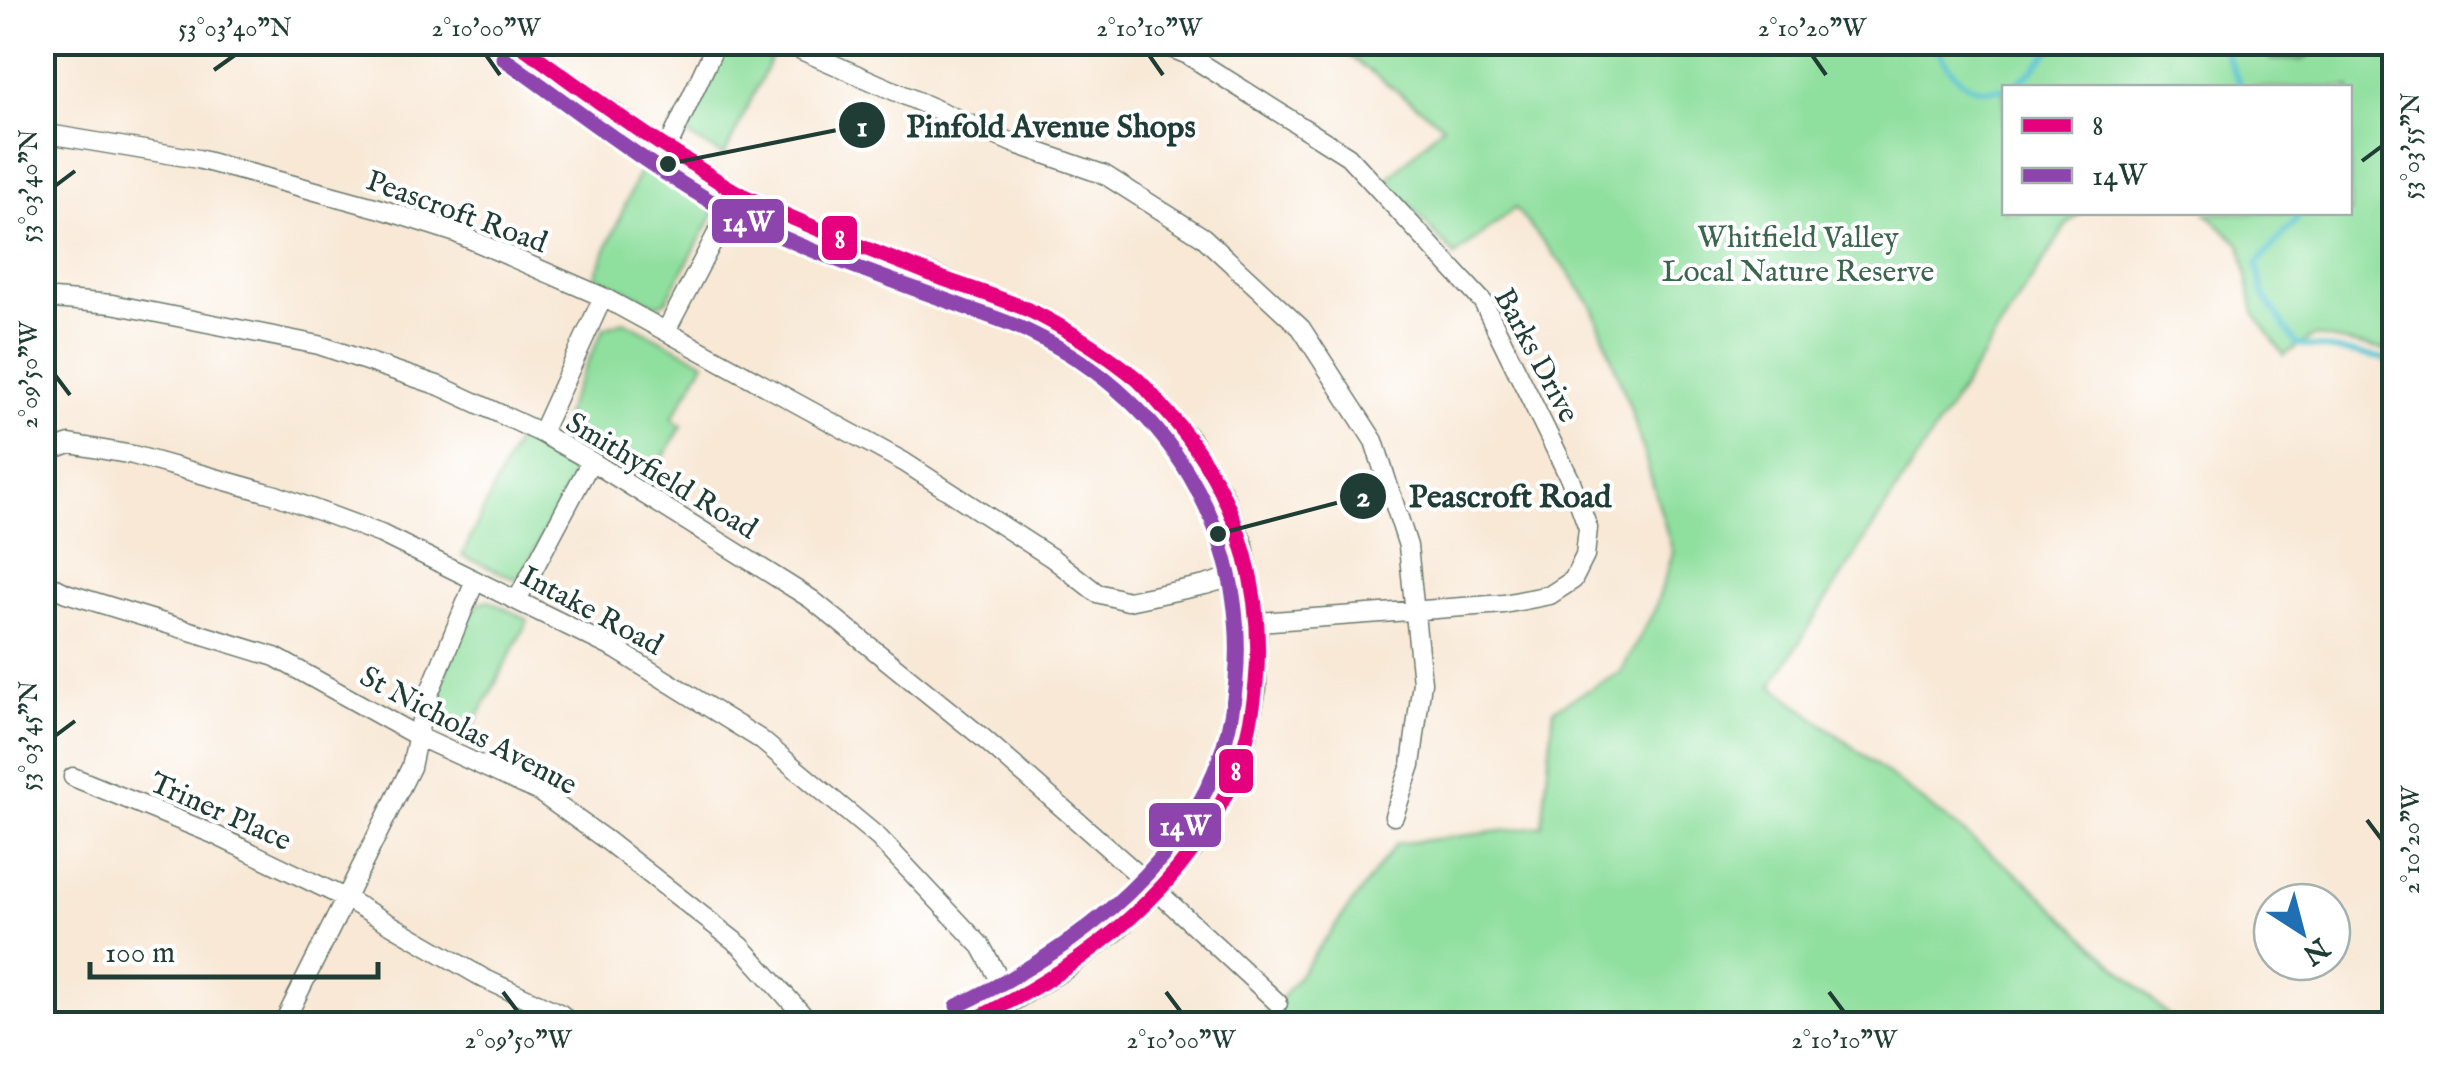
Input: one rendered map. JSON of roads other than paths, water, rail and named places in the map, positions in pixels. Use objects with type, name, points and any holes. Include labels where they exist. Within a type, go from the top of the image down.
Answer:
[{"type":"street","points":[[515,42],[738,193],[821,232],[1038,314],[1089,344],[1138,381],[1190,438],[1224,493],[1244,544],[1258,622],[1257,688],[1248,734],[1229,789],[1196,848],[1117,931],[1066,969],[1012,1002],[965,1024]]},
{"type":"street","points":[[667,148],[718,42]]},
{"type":"street","name":"Barks Drive","points":[[1156,42],[1188,55],[1348,156],[1483,302],[1571,481],[1588,528],[1585,556],[1573,580],[1550,595],[1504,604],[1258,622]]},
{"type":"street","points":[[800,45],[1013,143],[1105,175],[1203,237],[1301,328],[1374,441],[1408,546],[1422,682],[1411,765],[1394,816]]},
{"type":"street","name":"Peascroft Road","points":[[42,133],[198,159],[378,208],[456,234],[603,297],[904,462],[1052,558],[1097,593],[1128,601],[1249,572]]},
{"type":"street","points":[[666,330],[738,193]]},
{"type":"street","points":[[541,433],[603,297]]},
{"type":"street","name":"Smithyfield Road","points":[[42,298],[112,304],[319,345],[440,386],[591,461],[811,599],[983,738],[1278,1003]]},
{"type":"street","name":"Intake Road","points":[[42,454],[70,444],[133,455],[276,495],[381,534],[617,650],[760,739],[879,838],[982,946],[1012,1002]]},
{"type":"street","points":[[518,600],[591,461]]},
{"type":"street","points":[[283,1024],[411,766],[424,706],[476,580]]},
{"type":"street","name":"St Nicholas Avenue","points":[[42,581],[66,593],[274,657],[417,736],[540,792],[741,946],[811,1024]]},
{"type":"street","name":"Triner Place","points":[[73,777],[213,834],[344,898],[485,979],[561,1014],[570,1024]]},
{"type":"waterway","points":[[1935,42],[1946,64],[1961,80],[1980,89],[2002,88]]},
{"type":"waterway","points":[[2013,85],[2056,42]]},
{"type":"waterway","points":[[2220,42],[2241,85]]},
{"type":"waterway","points":[[2298,215],[2257,264],[2263,294],[2296,344],[2387,359],[2394,369]]},
{"type":"place","name":"Pinfold Avenue Shops","points":[[668,164]]},
{"type":"place","name":"Peascroft Road","points":[[1218,534]]},
{"type":"park label","name":"Whitfield Valley Local Nature Reserve","points":[[1798,254]]}]
